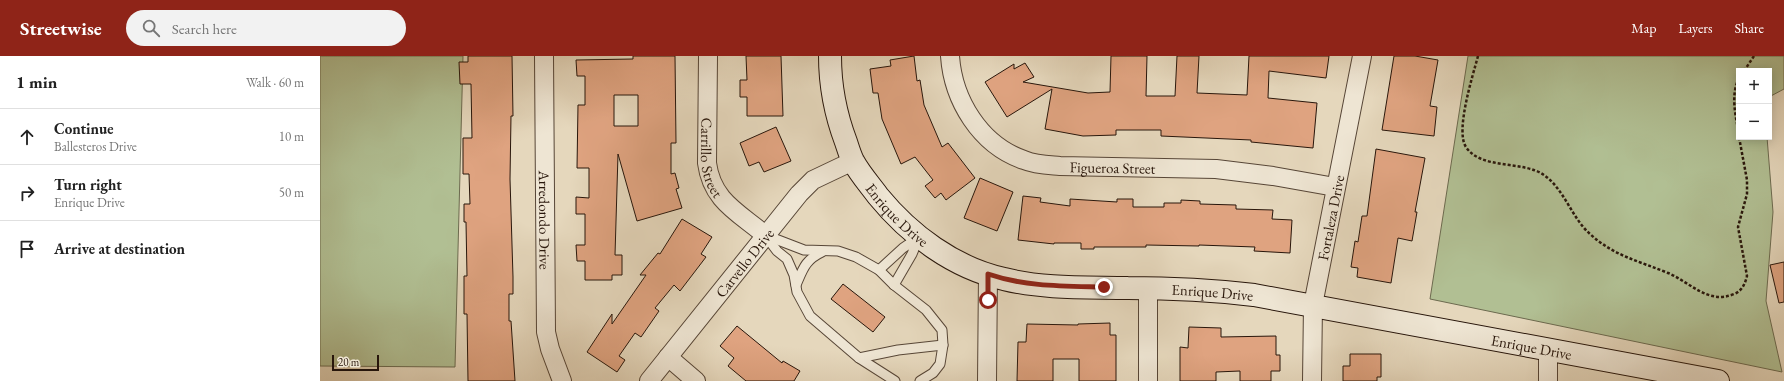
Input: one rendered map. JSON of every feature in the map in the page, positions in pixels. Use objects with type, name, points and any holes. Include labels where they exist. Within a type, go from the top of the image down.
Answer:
[{"type":"street","name":"Arredondo Drive","points":[[544,56],[546,332],[550,349],[562,381]]},
{"type":"street","name":"Carrillo Street","points":[[708,56],[707,163],[709,176],[713,188],[724,201],[765,235]]},
{"type":"street","name":"Enrique Drive","points":[[830,56],[833,98],[841,129],[853,161],[891,212],[919,237],[945,255],[975,270],[1004,279],[1042,286],[1214,290],[1313,305],[1718,381]]},
{"type":"street","name":"Figueroa Street","points":[[950,56],[952,75],[957,91],[965,109],[977,127],[991,141],[1023,160],[1038,164],[1060,166],[1235,171],[1335,187]]},
{"type":"street","name":"Fortaleza Drive","points":[[1312,381],[1313,305],[1362,56]]},
{"type":"street","name":"Carvello Drive","points":[[649,381],[765,235],[813,180],[853,161]]},
{"type":"street","points":[[987,381],[988,274]]},
{"type":"street","points":[[1148,288],[1148,381]]},
{"type":"street","points":[[1548,348],[1548,381]]},
{"type":"street","points":[[668,357],[696,381]]},
{"type":"lane","points":[[765,235],[804,250],[838,251],[856,257],[879,270],[894,285],[926,310],[942,330],[943,345],[940,364],[933,372],[920,381]]},
{"type":"lane","points":[[765,235],[777,250],[787,259],[794,275],[797,292],[810,316],[859,358],[895,381]]},
{"type":"lane","points":[[879,270],[903,248],[919,237]]},
{"type":"lane","points":[[894,285],[912,254],[919,237]]},
{"type":"lane","points":[[796,285],[805,265],[811,257],[825,251]]},
{"type":"lane","points":[[859,358],[898,350],[943,345]]},
{"type":"path","points":[[1478,56],[1466,101],[1463,121],[1463,140],[1466,148],[1482,159],[1494,163],[1519,165],[1544,175],[1561,192],[1572,211],[1588,232],[1610,250],[1624,257],[1673,275],[1714,298],[1722,298],[1738,293],[1746,282],[1747,276],[1738,227],[1747,194],[1747,180],[1740,140]]},
{"type":"path","points":[[1746,68],[1754,56]]},
{"type":"path","points":[[1736,84],[1734,102],[1736,116]]},
{"type":"green space","points":[[320,56],[463,56],[455,367],[320,366]]},
{"type":"green space","points":[[1468,56],[1784,56],[1784,89],[1772,95],[1772,68],[1736,68],[1736,140],[1767,140],[1773,212],[1766,301],[1782,372],[1430,299]]},
{"type":"building","points":[[468,56],[512,56],[513,116],[511,116],[510,179],[513,294],[509,294],[509,321],[511,321],[515,381],[468,381],[467,314],[464,314],[464,276],[467,276],[466,222],[464,222],[464,204],[470,204],[469,174],[463,174],[463,138],[472,138],[471,84],[460,84],[459,62],[468,62]]},
{"type":"building","points":[[633,56],[675,56],[676,143],[671,143],[671,174],[675,173],[679,188],[676,189],[682,208],[637,221],[618,154],[615,255],[622,255],[622,275],[612,275],[612,280],[585,280],[585,261],[577,261],[576,245],[585,245],[585,214],[576,214],[576,197],[589,198],[589,168],[577,168],[578,105],[585,105],[585,76],[577,76],[576,60],[633,59]],"holes":[[[614,95],[638,95],[638,126],[614,126]]]},
{"type":"building","points":[[746,56],[781,56],[783,116],[747,116],[747,97],[740,97],[740,80],[747,80]]},
{"type":"building","points":[[914,56],[917,81],[920,80],[924,105],[942,147],[948,143],[975,178],[946,200],[941,193],[935,198],[925,186],[933,180],[915,157],[901,164],[882,119],[878,93],[873,93],[870,69],[891,66],[890,60]]},
{"type":"building","points":[[1111,56],[1147,56],[1146,96],[1175,96],[1177,56],[1199,56],[1197,93],[1247,95],[1249,56],[1329,56],[1326,78],[1269,71],[1268,98],[1317,103],[1313,148],[1251,142],[1251,140],[1161,136],[1161,130],[1116,130],[1116,135],[1083,136],[1045,129],[1052,89],[1007,117],[985,82],[1014,64],[1014,69],[1025,63],[1034,77],[1023,82],[1088,93],[1110,92]]},
{"type":"building","points":[[1394,56],[1415,56],[1438,60],[1430,106],[1437,107],[1434,136],[1382,130]]},
{"type":"building","points":[[776,127],[791,161],[764,172],[759,162],[749,166],[740,143]]},
{"type":"building","points":[[1376,149],[1425,158],[1415,212],[1417,212],[1412,241],[1398,238],[1391,283],[1357,277],[1358,268],[1351,267],[1355,241],[1358,242],[1362,216],[1367,216]]},
{"type":"building","points":[[980,178],[1013,192],[997,231],[964,218]]},
{"type":"building","points":[[1023,196],[1041,198],[1040,202],[1070,206],[1070,199],[1117,202],[1117,199],[1133,199],[1133,207],[1164,207],[1164,203],[1181,203],[1181,200],[1200,201],[1200,204],[1236,205],[1236,209],[1273,210],[1272,219],[1292,220],[1290,253],[1254,251],[1255,247],[1199,245],[1146,245],[1146,247],[1094,247],[1094,249],[1081,249],[1081,243],[1054,244],[1018,240]]},
{"type":"building","points":[[682,219],[712,237],[701,254],[706,257],[680,291],[674,285],[655,308],[659,311],[641,337],[635,333],[619,356],[625,360],[617,372],[587,352],[612,314],[612,324],[646,275],[640,275],[658,253],[660,254]]},
{"type":"building","points":[[1784,262],[1784,302],[1779,303],[1770,265]]},
{"type":"building","points":[[843,284],[885,317],[873,332],[831,299]]},
{"type":"building","points":[[1110,323],[1110,335],[1116,335],[1116,381],[1079,381],[1079,359],[1053,359],[1053,381],[1017,381],[1018,342],[1026,342],[1027,324],[1078,325]]},
{"type":"building","points":[[737,326],[782,363],[783,361],[800,371],[794,381],[746,381],[728,366],[734,358],[720,346]]},
{"type":"building","points":[[1189,327],[1221,328],[1221,337],[1276,336],[1276,355],[1280,355],[1280,371],[1271,371],[1271,381],[1240,381],[1240,371],[1216,372],[1216,381],[1180,381],[1180,347],[1188,348]]},
{"type":"building","points":[[1350,354],[1381,354],[1381,377],[1377,377],[1377,381],[1343,381],[1343,366],[1350,366]]},
{"type":"route","points":[[988,300],[988,274],[1004,279],[1042,286],[1104,287]]}]
